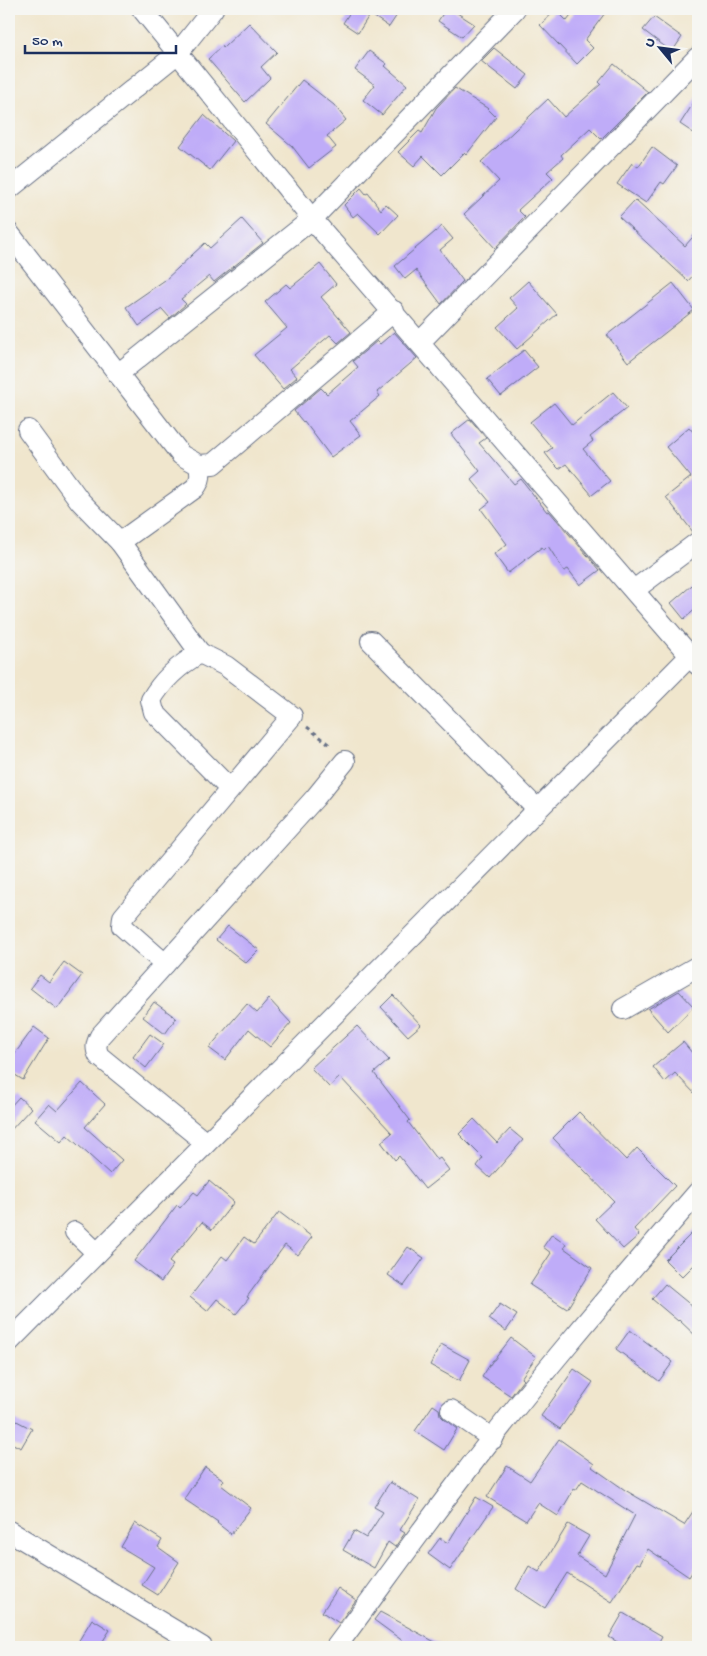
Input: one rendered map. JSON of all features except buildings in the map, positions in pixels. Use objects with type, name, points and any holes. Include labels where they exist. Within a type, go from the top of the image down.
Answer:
[{"type":"street","points":[[9,1342],[537,810],[694,660],[394,311],[312,219],[142,9]]},
{"type":"street","points":[[9,189],[178,53],[213,9]]},
{"type":"street","points":[[118,374],[312,219],[515,9]]},
{"type":"street","points":[[420,342],[698,57]]},
{"type":"street","points":[[9,233],[181,456],[199,465],[213,464],[394,311]]},
{"type":"street","points":[[28,430],[80,501],[120,542],[200,653],[226,666],[292,716],[123,917],[122,926],[165,964]]},
{"type":"street","points":[[120,542],[195,488],[200,481],[199,465]]},
{"type":"street","points":[[634,590],[698,542]]},
{"type":"street","points":[[371,641],[537,810]]},
{"type":"street","points":[[200,653],[182,664],[160,685],[152,700],[154,712],[230,789]]},
{"type":"street","points":[[206,1143],[99,1056],[96,1050],[96,1043],[100,1036],[315,798],[345,761]]},
{"type":"street","points":[[623,1009],[698,966]]},
{"type":"street","points":[[336,1647],[492,1439],[602,1303],[698,1192]]},
{"type":"street","points":[[74,1232],[97,1253]]},
{"type":"street","points":[[451,1410],[492,1439]]},
{"type":"street","points":[[9,1531],[202,1647]]},
{"type":"path","points":[[292,716],[338,750],[345,761]]}]
